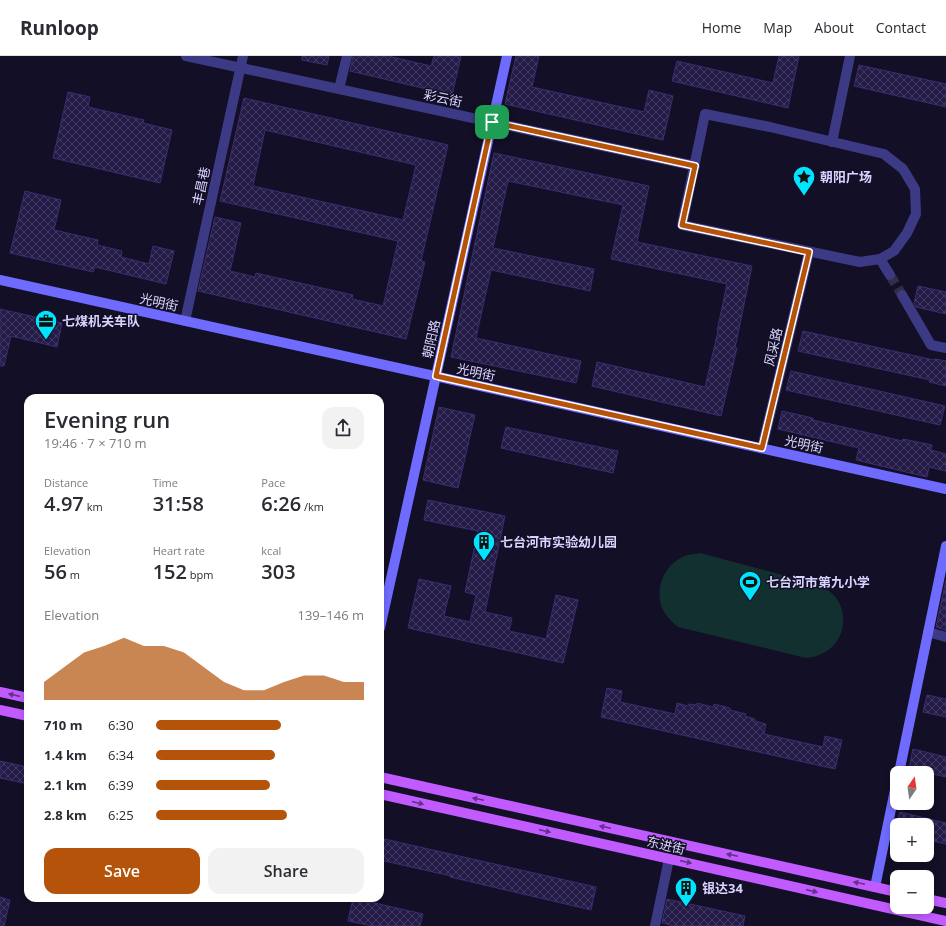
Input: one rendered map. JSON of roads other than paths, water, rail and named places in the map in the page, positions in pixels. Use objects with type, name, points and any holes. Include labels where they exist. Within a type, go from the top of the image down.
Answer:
[{"type":"main road","name":"朝阳路","points":[[384,610],[507,56]]},
{"type":"main road","name":"光明街","points":[[0,280],[946,489]]},
{"type":"main road","points":[[899,766],[946,546]]},
{"type":"main road","points":[[0,692],[24,697]]},
{"type":"main road","points":[[0,710],[24,715]]},
{"type":"main road","name":"东进街","points":[[384,778],[890,890]]},
{"type":"main road","name":"东进街","points":[[384,795],[946,921]]},
{"type":"main road","points":[[875,887],[891,810]]},
{"type":"main road","points":[[934,900],[946,903]]},
{"type":"street","name":"彩云街","points":[[186,56],[695,166]]},
{"type":"street","name":"丰昌巷","points":[[185,321],[243,56]]},
{"type":"street","points":[[339,89],[347,56]]},
{"type":"street","points":[[832,142],[850,56]]},
{"type":"street","points":[[705,114],[770,127],[884,154],[903,169],[915,189],[916,214],[908,233],[894,251],[880,259],[860,262],[682,225],[695,166],[705,114]]},
{"type":"street","name":"风采路","points":[[762,448],[809,252]]},
{"type":"street","points":[[880,259],[890,275]]},
{"type":"street","points":[[902,295],[931,344],[946,348]]},
{"type":"street","points":[[928,632],[946,637]]},
{"type":"street","points":[[655,926],[669,859]]},
{"type":"tunnel","points":[[890,275],[902,295]]},
{"type":"place","name":"朝阳广场","points":[[804,196]]},
{"type":"place","name":"七煤机关车队","points":[[46,340]]},
{"type":"place","name":"七台河市实验幼儿园","points":[[484,562]]},
{"type":"place","name":"七台河市第九小学","points":[[750,602]]},
{"type":"place","name":"银达34","points":[[686,908]]}]
